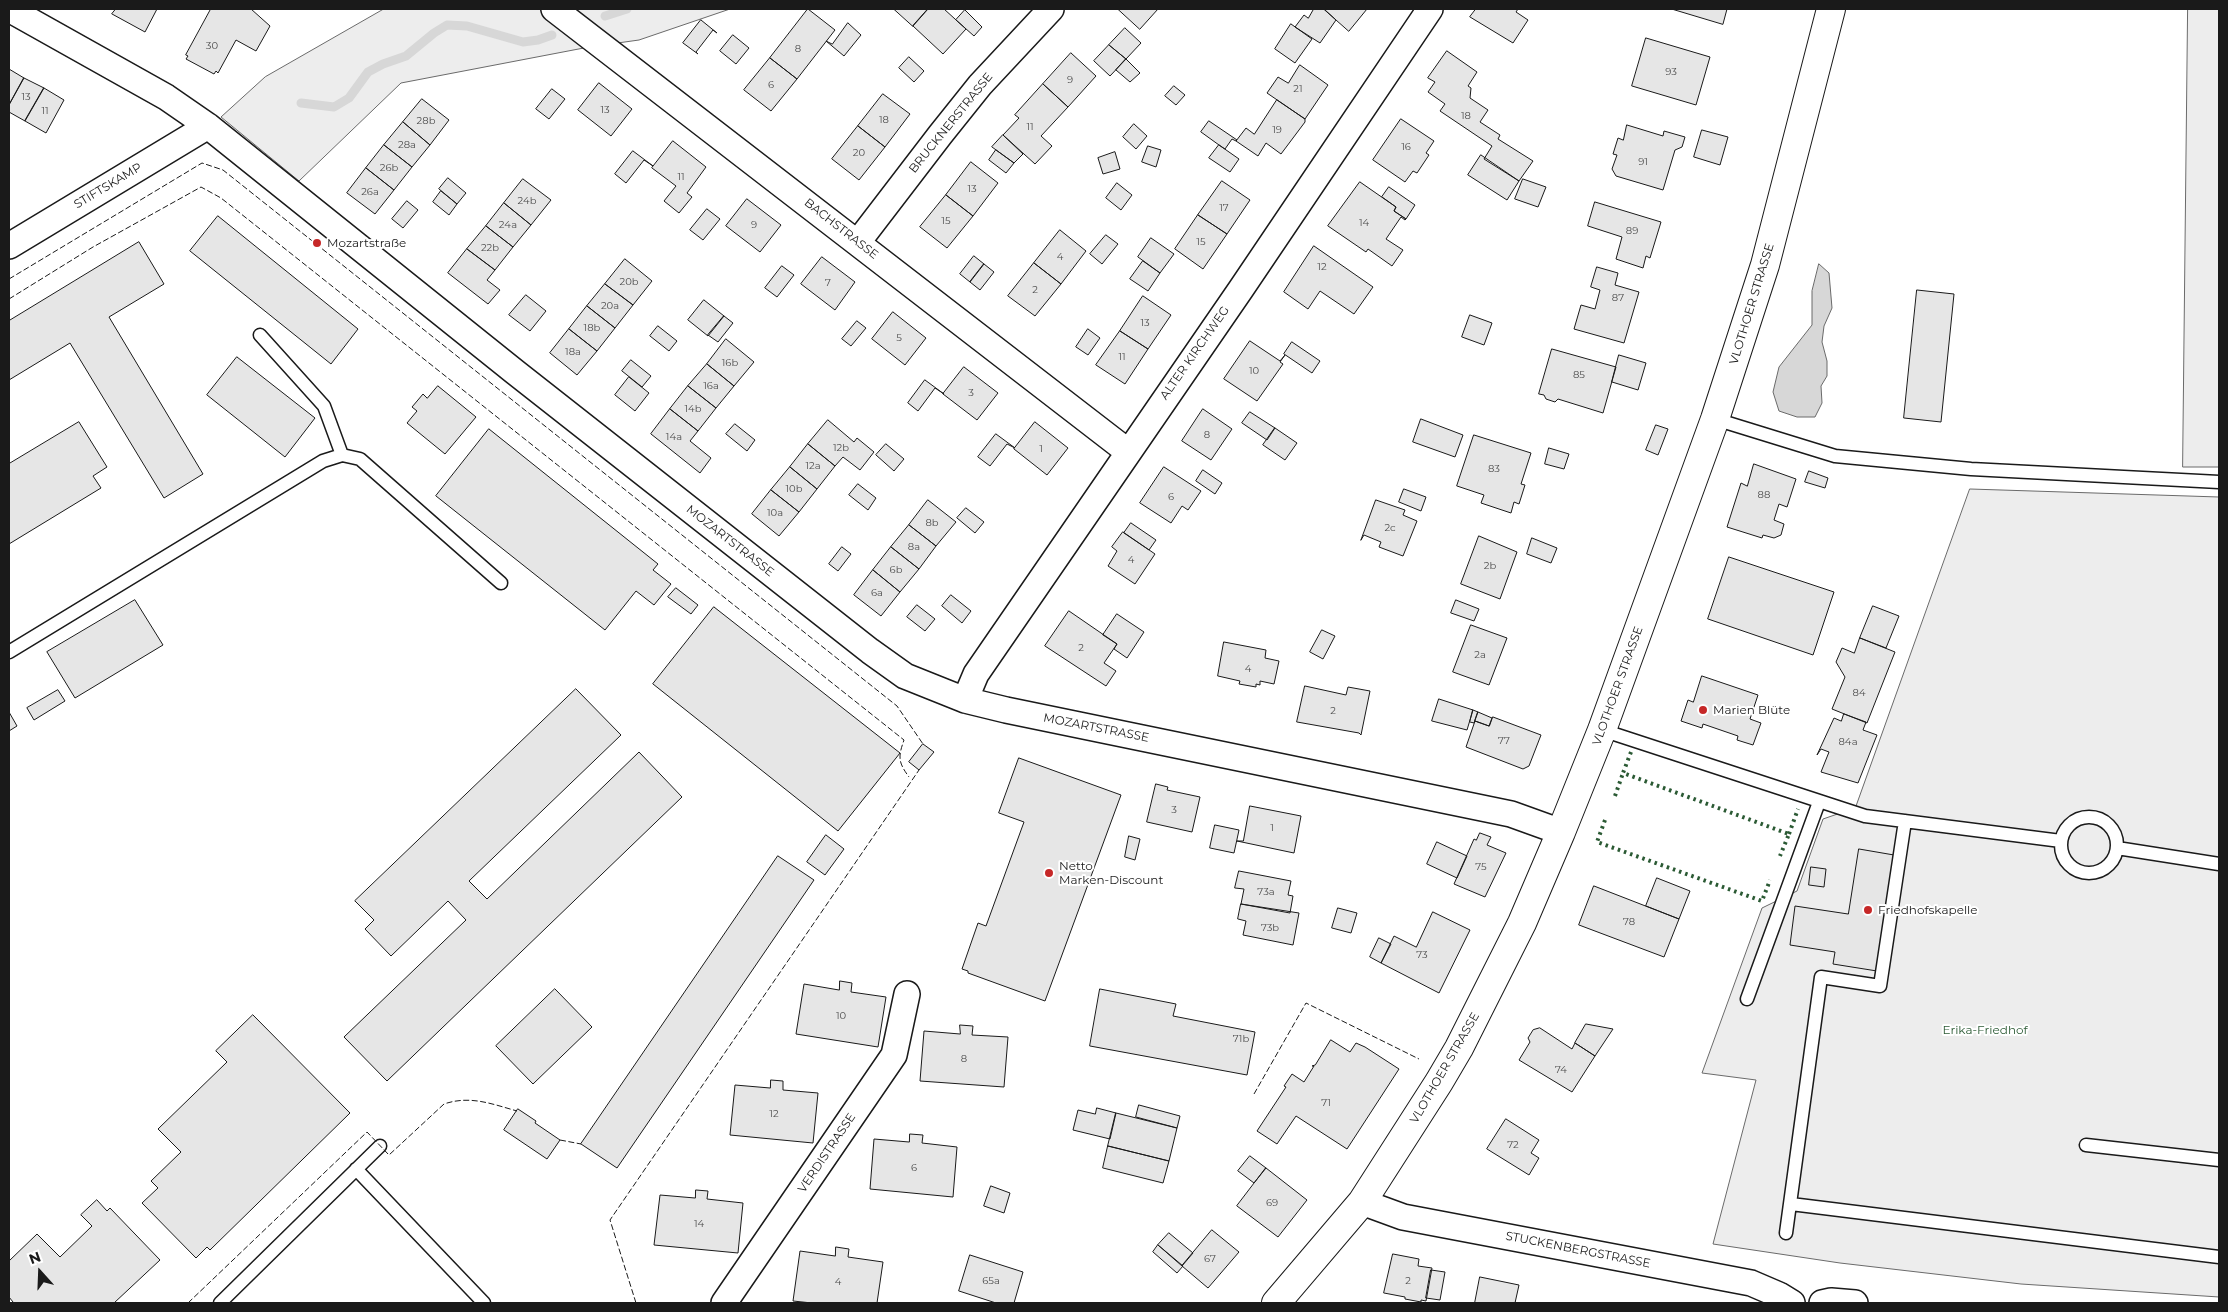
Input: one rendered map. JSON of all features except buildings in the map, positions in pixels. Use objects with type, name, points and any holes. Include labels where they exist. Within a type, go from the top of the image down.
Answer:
[{"type":"street","name":"MOZARTSTRASSE","points":[[9,9],[166,97],[208,126],[515,372],[870,652],[904,676],[965,700],[1006,710],[1511,814],[1561,832]]},
{"type":"street","name":"BACHSTRASSE","points":[[554,9],[1127,451]]},
{"type":"street","name":"BRUCKNERSTRASSE","points":[[858,242],[974,92],[1051,9]]},
{"type":"street","name":"ALTER KIRCHWEG","points":[[965,700],[976,674],[1127,451],[1241,289],[1430,9]]},
{"type":"street","name":"VLOTHOER STRASSE","points":[[1276,1303],[1362,1202],[1459,1048],[1522,923],[1561,832],[1602,730],[1716,419],[1765,265],[1830,9]]},
{"type":"street","name":"STIFTSKAMP","points":[[9,246],[208,126]]},
{"type":"street","name":"VERDISTRASSE","points":[[724,1303],[894,1055],[907,994]]},
{"type":"street","name":"STUCKENBERGSTRASSE","points":[[1362,1202],[1403,1217],[1751,1283],[1792,1303]]},
{"type":"street","points":[[1822,1303],[1831,1301],[1855,1303]]},
{"type":"lane","points":[[260,335],[324,406],[342,455]]},
{"type":"lane","points":[[1716,419],[1835,456],[1971,469],[2219,482]]},
{"type":"lane","points":[[9,652],[323,461],[342,455],[360,459],[501,583]]},
{"type":"lane","points":[[1602,730],[1865,816],[2061,840]]},
{"type":"lane","points":[[1748,999],[1819,802]]},
{"type":"lane","points":[[2095,817],[2107,823],[2115,834],[2117,848],[2112,862],[2101,871],[2086,873],[2072,868],[2062,856],[2061,840],[2067,827],[2080,818],[2095,817]]},
{"type":"lane","points":[[1786,1233],[1821,977],[1880,986],[1905,821]]},
{"type":"lane","points":[[2117,848],[2219,864]]},
{"type":"lane","points":[[2086,1145],[2219,1160]]},
{"type":"lane","points":[[220,1303],[380,1146]]},
{"type":"lane","points":[[356,1169],[484,1303]]},
{"type":"lane","points":[[1791,1204],[2219,1257]]},
{"type":"green space","points":[[384,9],[730,9],[639,40],[589,47],[401,83],[299,181],[221,117],[265,77]]},
{"type":"green space","points":[[2188,9],[2219,9],[2219,467],[2183,467]]},
{"type":"green space","name":"Erika-Friedhof","points":[[1970,489],[2219,497],[2219,1297],[2021,1284],[1840,1263],[1713,1244],[1756,1080],[1702,1073],[1762,908],[1797,891],[1823,819],[1855,808]]},
{"type":"shaded area","points":[[1819,264],[1829,273],[1832,308],[1824,326],[1822,342],[1827,361],[1827,376],[1821,386],[1822,403],[1815,417],[1797,417],[1779,411],[1773,392],[1779,367],[1812,325],[1812,291]]},
{"type":"waterway","points":[[605,16],[627,9]]},
{"type":"waterway","points":[[301,103],[334,107],[349,98],[368,72],[383,64],[406,56],[447,25],[467,26],[523,42],[538,40],[552,35]]},
{"type":"hedge","points":[[1631,752],[1623,773],[1789,834],[1780,856]]},
{"type":"hedge","points":[[1615,796],[1623,773]]},
{"type":"hedge","points":[[1789,834],[1798,809]]},
{"type":"hedge","points":[[1605,820],[1597,842],[1762,901],[1770,880]]},
{"type":"fence","points":[[9,279],[202,163],[223,170],[897,706],[923,744]]},
{"type":"fence","points":[[9,299],[93,247],[201,187],[221,198],[904,740],[900,759],[909,777]]},
{"type":"fence","points":[[636,1303],[610,1220],[919,770]]},
{"type":"fence","points":[[1254,1094],[1306,1003],[1419,1059]]},
{"type":"fence","points":[[188,1303],[367,1132],[389,1155],[444,1104],[454,1101],[472,1100],[517,1111]]},
{"type":"fence","points":[[560,1140],[581,1144]]},
{"type":"place","name":"Mozartstraße","points":[[317,243]]},
{"type":"place","name":"Marien Blüte","points":[[1703,710]]},
{"type":"place","name":"Netto Marken-Discount","points":[[1049,873]]},
{"type":"place","name":"Friedhofskapelle","points":[[1868,910]]}]
